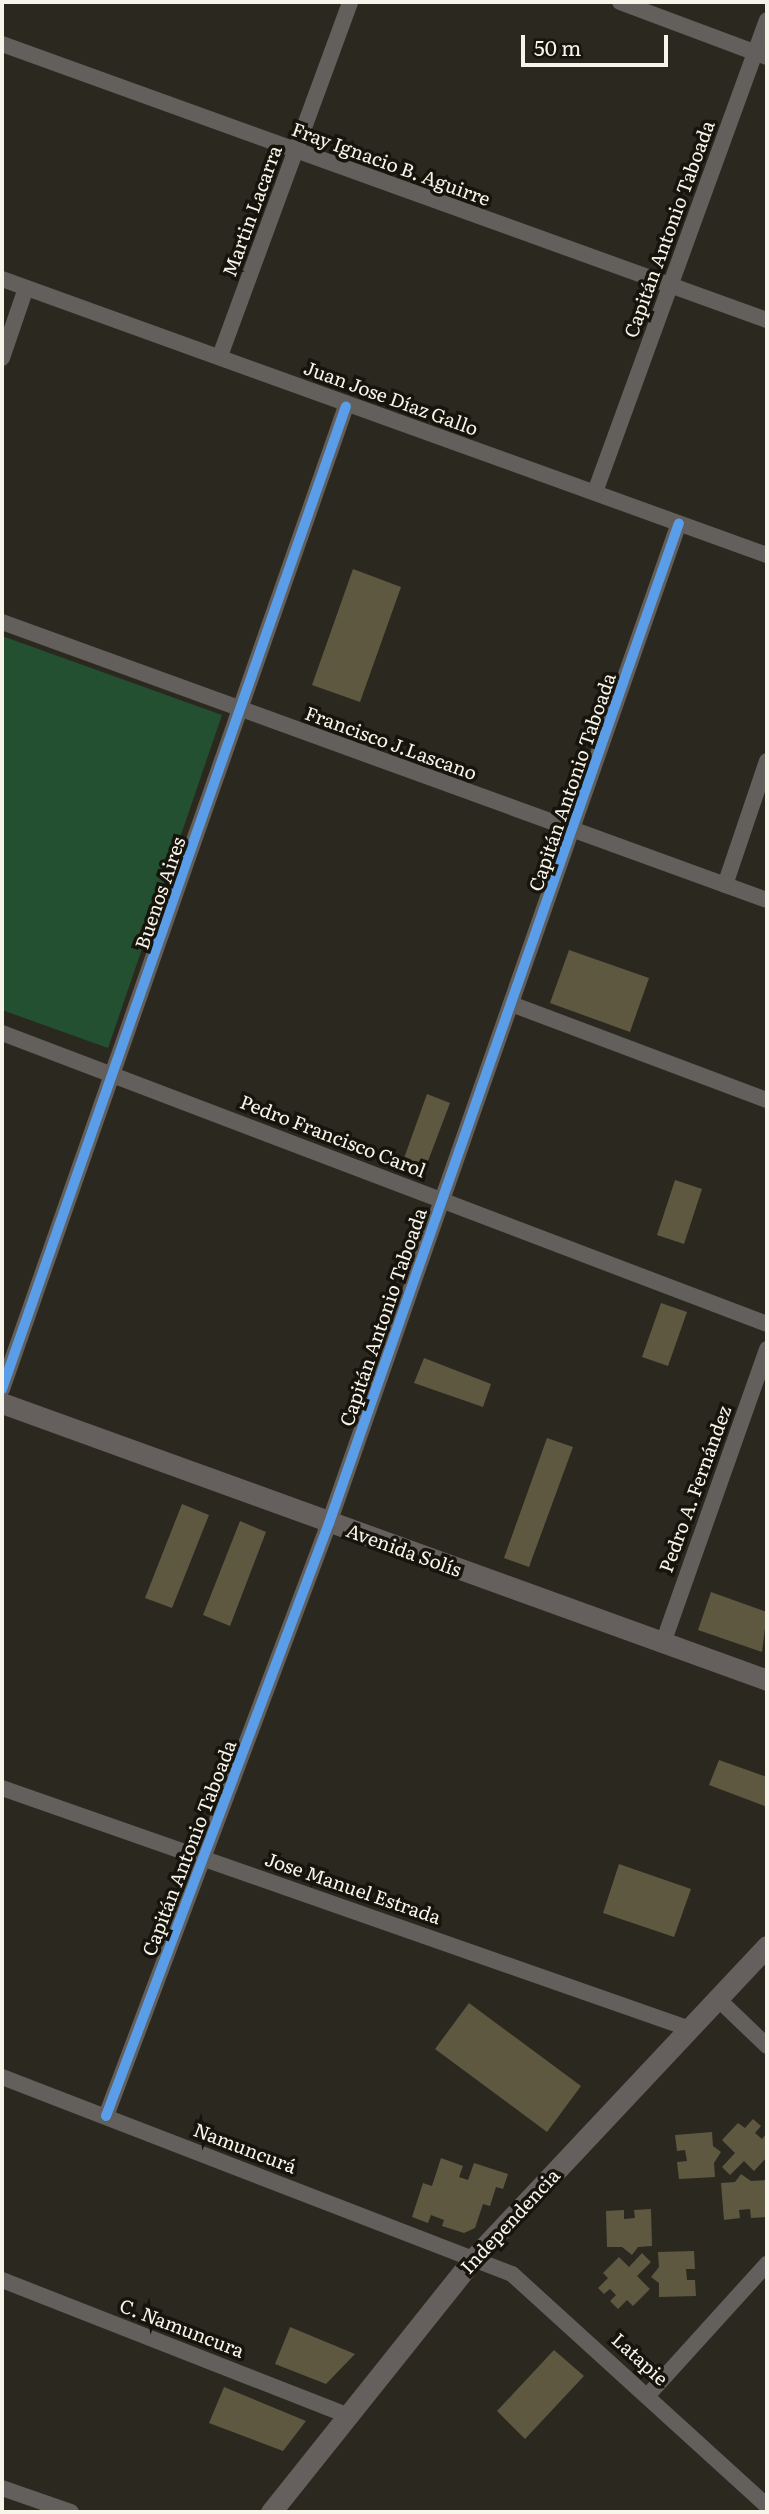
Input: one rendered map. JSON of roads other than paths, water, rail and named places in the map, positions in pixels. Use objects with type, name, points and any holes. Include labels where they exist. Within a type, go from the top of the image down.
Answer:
[{"type":"main road","name":"Avenida Solís","points":[[2,1403],[767,1680]]},
{"type":"main road","name":"Independencia","points":[[271,2512],[474,2258],[767,1946]]},
{"type":"street","name":"Martin Lacarra","points":[[220,356],[350,2]]},
{"type":"street","points":[[620,2],[761,55]]},
{"type":"street","name":"Capitán Antonio Taboada","points":[[595,492],[761,55],[767,20]]},
{"type":"street","name":"Fray Ignacio B. Aguirre","points":[[2,44],[767,320]]},
{"type":"street","name":"Juan Jose Díaz Gallo","points":[[2,279],[220,356],[346,406],[767,555]]},
{"type":"street","points":[[2,358],[26,288]]},
{"type":"street","name":"Buenos Aires","points":[[2,1389],[115,1075],[346,406]]},
{"type":"street","name":"Capitán Antonio Taboada","points":[[106,2116],[206,1858],[329,1523],[514,1005],[679,523]]},
{"type":"street","name":"Francisco J.Lascano","points":[[2,622],[242,712],[767,900]]},
{"type":"street","points":[[725,885],[767,761]]},
{"type":"street","points":[[514,1005],[767,1100]]},
{"type":"street","name":"Pedro Francisco Carol","points":[[2,1033],[767,1324]]},
{"type":"street","name":"Pedro A. Fernández","points":[[663,1643],[767,1349]]},
{"type":"street","name":"Jose Manuel Estrada","points":[[2,1788],[690,2029]]},
{"type":"street","points":[[718,1999],[767,2046]]},
{"type":"street","name":"Namuncurá","points":[[2,2077],[474,2258]]},
{"type":"street","name":"Latapie","points":[[474,2258],[512,2274],[649,2394],[767,2506]]},
{"type":"street","points":[[649,2394],[767,2264]]},
{"type":"street","name":"C. Namuncura","points":[[2,2280],[347,2415]]},
{"type":"street","points":[[2,2488],[71,2512]]}]
